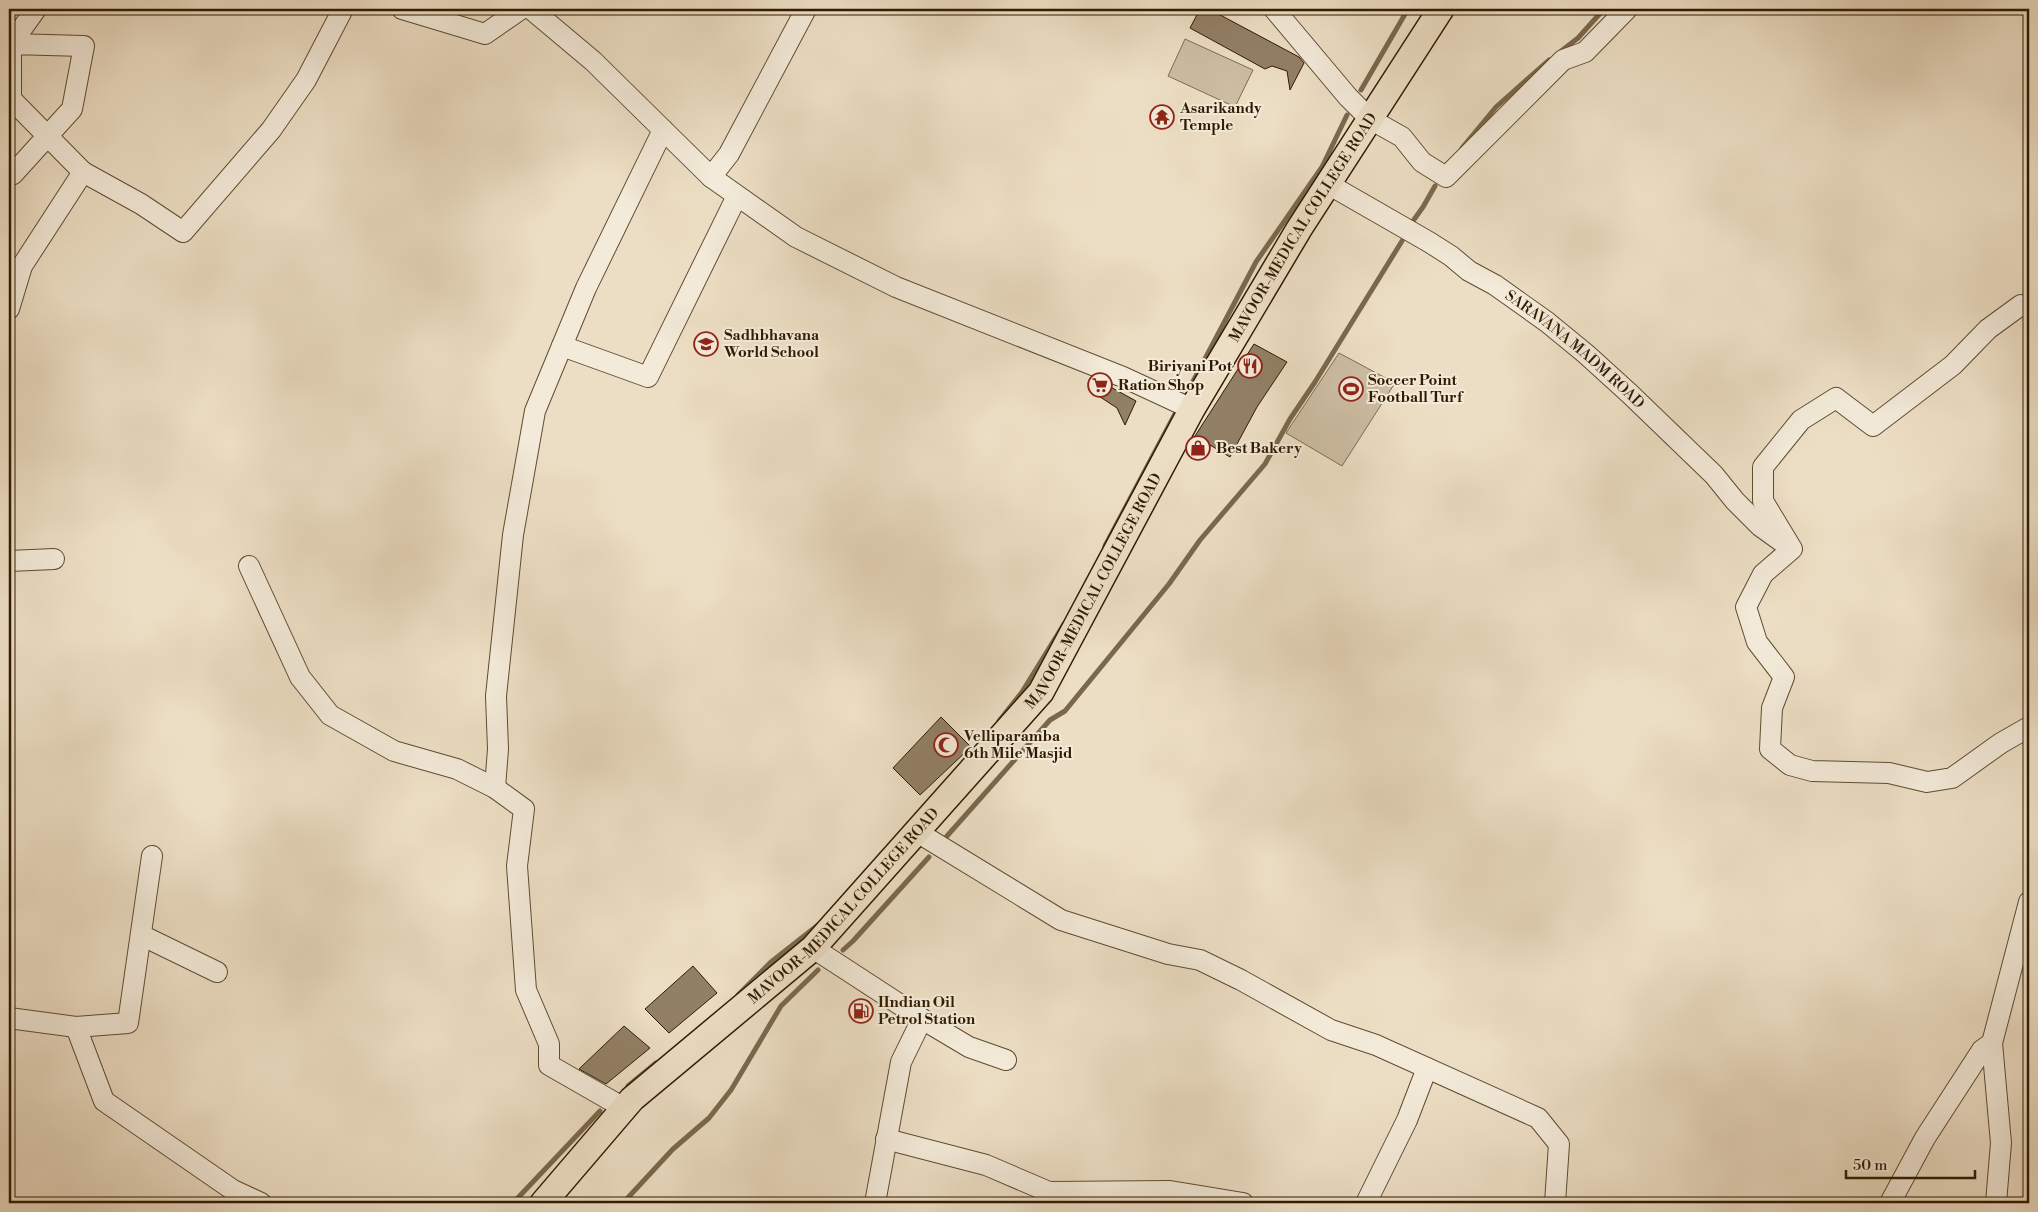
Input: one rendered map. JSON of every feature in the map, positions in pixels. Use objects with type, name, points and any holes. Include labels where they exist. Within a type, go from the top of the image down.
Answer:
[{"type":"main road","name":"MAVOOR-MEDICAL COLLEGE ROAD","points":[[543,1203],[632,1099],[813,948],[1040,692],[1192,409],[1299,229],[1441,9]]},
{"type":"street","points":[[36,9],[10,44],[11,99],[83,172],[141,204],[184,232],[271,130],[306,80],[344,9]]},
{"type":"street","points":[[402,9],[485,34]]},
{"type":"street","points":[[452,9],[485,34]]},
{"type":"street","points":[[485,34],[521,9]]},
{"type":"street","points":[[531,9],[593,61],[711,177],[796,237],[896,287],[1123,377],[1192,409]]},
{"type":"street","points":[[711,177],[728,154],[806,9]]},
{"type":"street","points":[[1274,9],[1348,97],[1370,119],[1402,137],[1422,162],[1446,177],[1563,60],[1585,52],[1627,9]]},
{"type":"street","points":[[9,173],[13,174],[72,109],[84,46],[10,44]]},
{"type":"street","points":[[495,788],[498,749],[496,696],[513,535],[535,411],[586,288],[663,130]]},
{"type":"street","points":[[9,309],[22,266],[83,172]]},
{"type":"street","name":"SARAVANA MADM ROAD","points":[[1328,184],[1429,242],[1451,256],[1469,271],[1495,285],[1547,322],[1586,354],[1651,414],[1714,475],[1735,502],[1760,526],[1792,549]]},
{"type":"street","points":[[562,346],[648,377],[737,196]]},
{"type":"street","points":[[2029,308],[2021,305],[1988,330],[1953,365],[1873,426],[1836,398],[1801,420],[1763,467],[1763,501],[1792,549],[1763,574],[1746,607],[1757,642],[1784,677],[1772,708],[1770,749],[1790,765],[1812,771],[1889,773],[1927,782],[1952,778],[2001,743],[2029,727]]},
{"type":"street","points":[[9,560],[54,559]]},
{"type":"street","points":[[249,566],[300,677],[330,715],[394,751],[457,769],[495,788],[524,809],[517,866],[526,990],[549,1044],[549,1066],[624,1108]]},
{"type":"street","points":[[917,832],[1060,920],[1168,954],[1200,960],[1241,980],[1331,1030],[1376,1045],[1538,1118],[1559,1144],[1555,1203]]},
{"type":"street","points":[[9,1018],[76,1027],[128,1023],[152,856]]},
{"type":"street","points":[[1996,1203],[2001,1143],[1992,1043],[2029,902]]},
{"type":"street","points":[[141,935],[217,972]]},
{"type":"street","points":[[813,948],[922,1019],[969,1047],[1006,1060]]},
{"type":"street","points":[[875,1203],[901,1062],[922,1019]]},
{"type":"street","points":[[76,1027],[104,1101],[233,1190],[261,1203]]},
{"type":"street","points":[[1890,1203],[1924,1138],[1982,1050],[1992,1043]]},
{"type":"street","points":[[1366,1203],[1408,1120],[1427,1068]]},
{"type":"street","points":[[886,1139],[986,1164],[1049,1192],[1170,1191],[1243,1203]]},
{"type":"shaded area","points":[[1185,39],[1253,70],[1235,107],[1168,76]]},
{"type":"shaded area","points":[[1339,353],[1395,383],[1342,466],[1286,433]]},
{"type":"building","points":[[1200,9],[1209,9],[1299,57],[1304,63],[1290,90],[1287,71],[1272,66],[1265,69],[1190,28]]},
{"type":"building","points":[[1254,344],[1287,362],[1257,407],[1230,457],[1195,436]]},
{"type":"building","points":[[1096,379],[1136,401],[1125,425],[1117,408],[1091,391]]},
{"type":"building","points":[[941,717],[971,747],[920,795],[893,768]]},
{"type":"building","points":[[693,966],[717,993],[669,1033],[645,1009]]},
{"type":"building","points":[[624,1026],[650,1048],[606,1084],[579,1069]]},
{"type":"waterway","points":[[1361,90],[1408,9]]},
{"type":"waterway","points":[[1560,52],[1578,38],[1604,9]]},
{"type":"waterway","points":[[1462,148],[1496,107],[1549,60]]},
{"type":"waterway","points":[[1188,391],[1256,262],[1322,167],[1347,115]]},
{"type":"waterway","points":[[1413,221],[1435,186]]},
{"type":"waterway","points":[[947,836],[1050,720],[1065,711],[1169,584],[1200,540],[1265,464],[1290,419],[1402,241]]},
{"type":"waterway","points":[[1105,546],[1175,414]]},
{"type":"waterway","points":[[999,721],[1022,692],[1064,624]]},
{"type":"waterway","points":[[843,950],[929,857]]},
{"type":"waterway","points":[[738,995],[771,962],[818,925]]},
{"type":"waterway","points":[[623,1203],[673,1149],[709,1118],[731,1090],[781,1006],[818,970]]},
{"type":"waterway","points":[[628,1086],[656,1063]]},
{"type":"waterway","points":[[513,1203],[600,1111]]},
{"type":"place","name":"Asarikandy Temple","points":[[1162,117]]},
{"type":"place","name":"Sadhbhavana World School","points":[[706,344]]},
{"type":"place","name":"Biriyani Pot","points":[[1250,366]]},
{"type":"place","name":"Ration Shop","points":[[1100,385]]},
{"type":"place","name":"Soccer Point Football Turf","points":[[1351,389]]},
{"type":"place","name":"Best Bakery","points":[[1198,448]]},
{"type":"place","name":"Velliparamba 6th Mile Masjid","points":[[946,745]]},
{"type":"place","name":"IIndian Oil Petrol Station","points":[[861,1011]]}]
